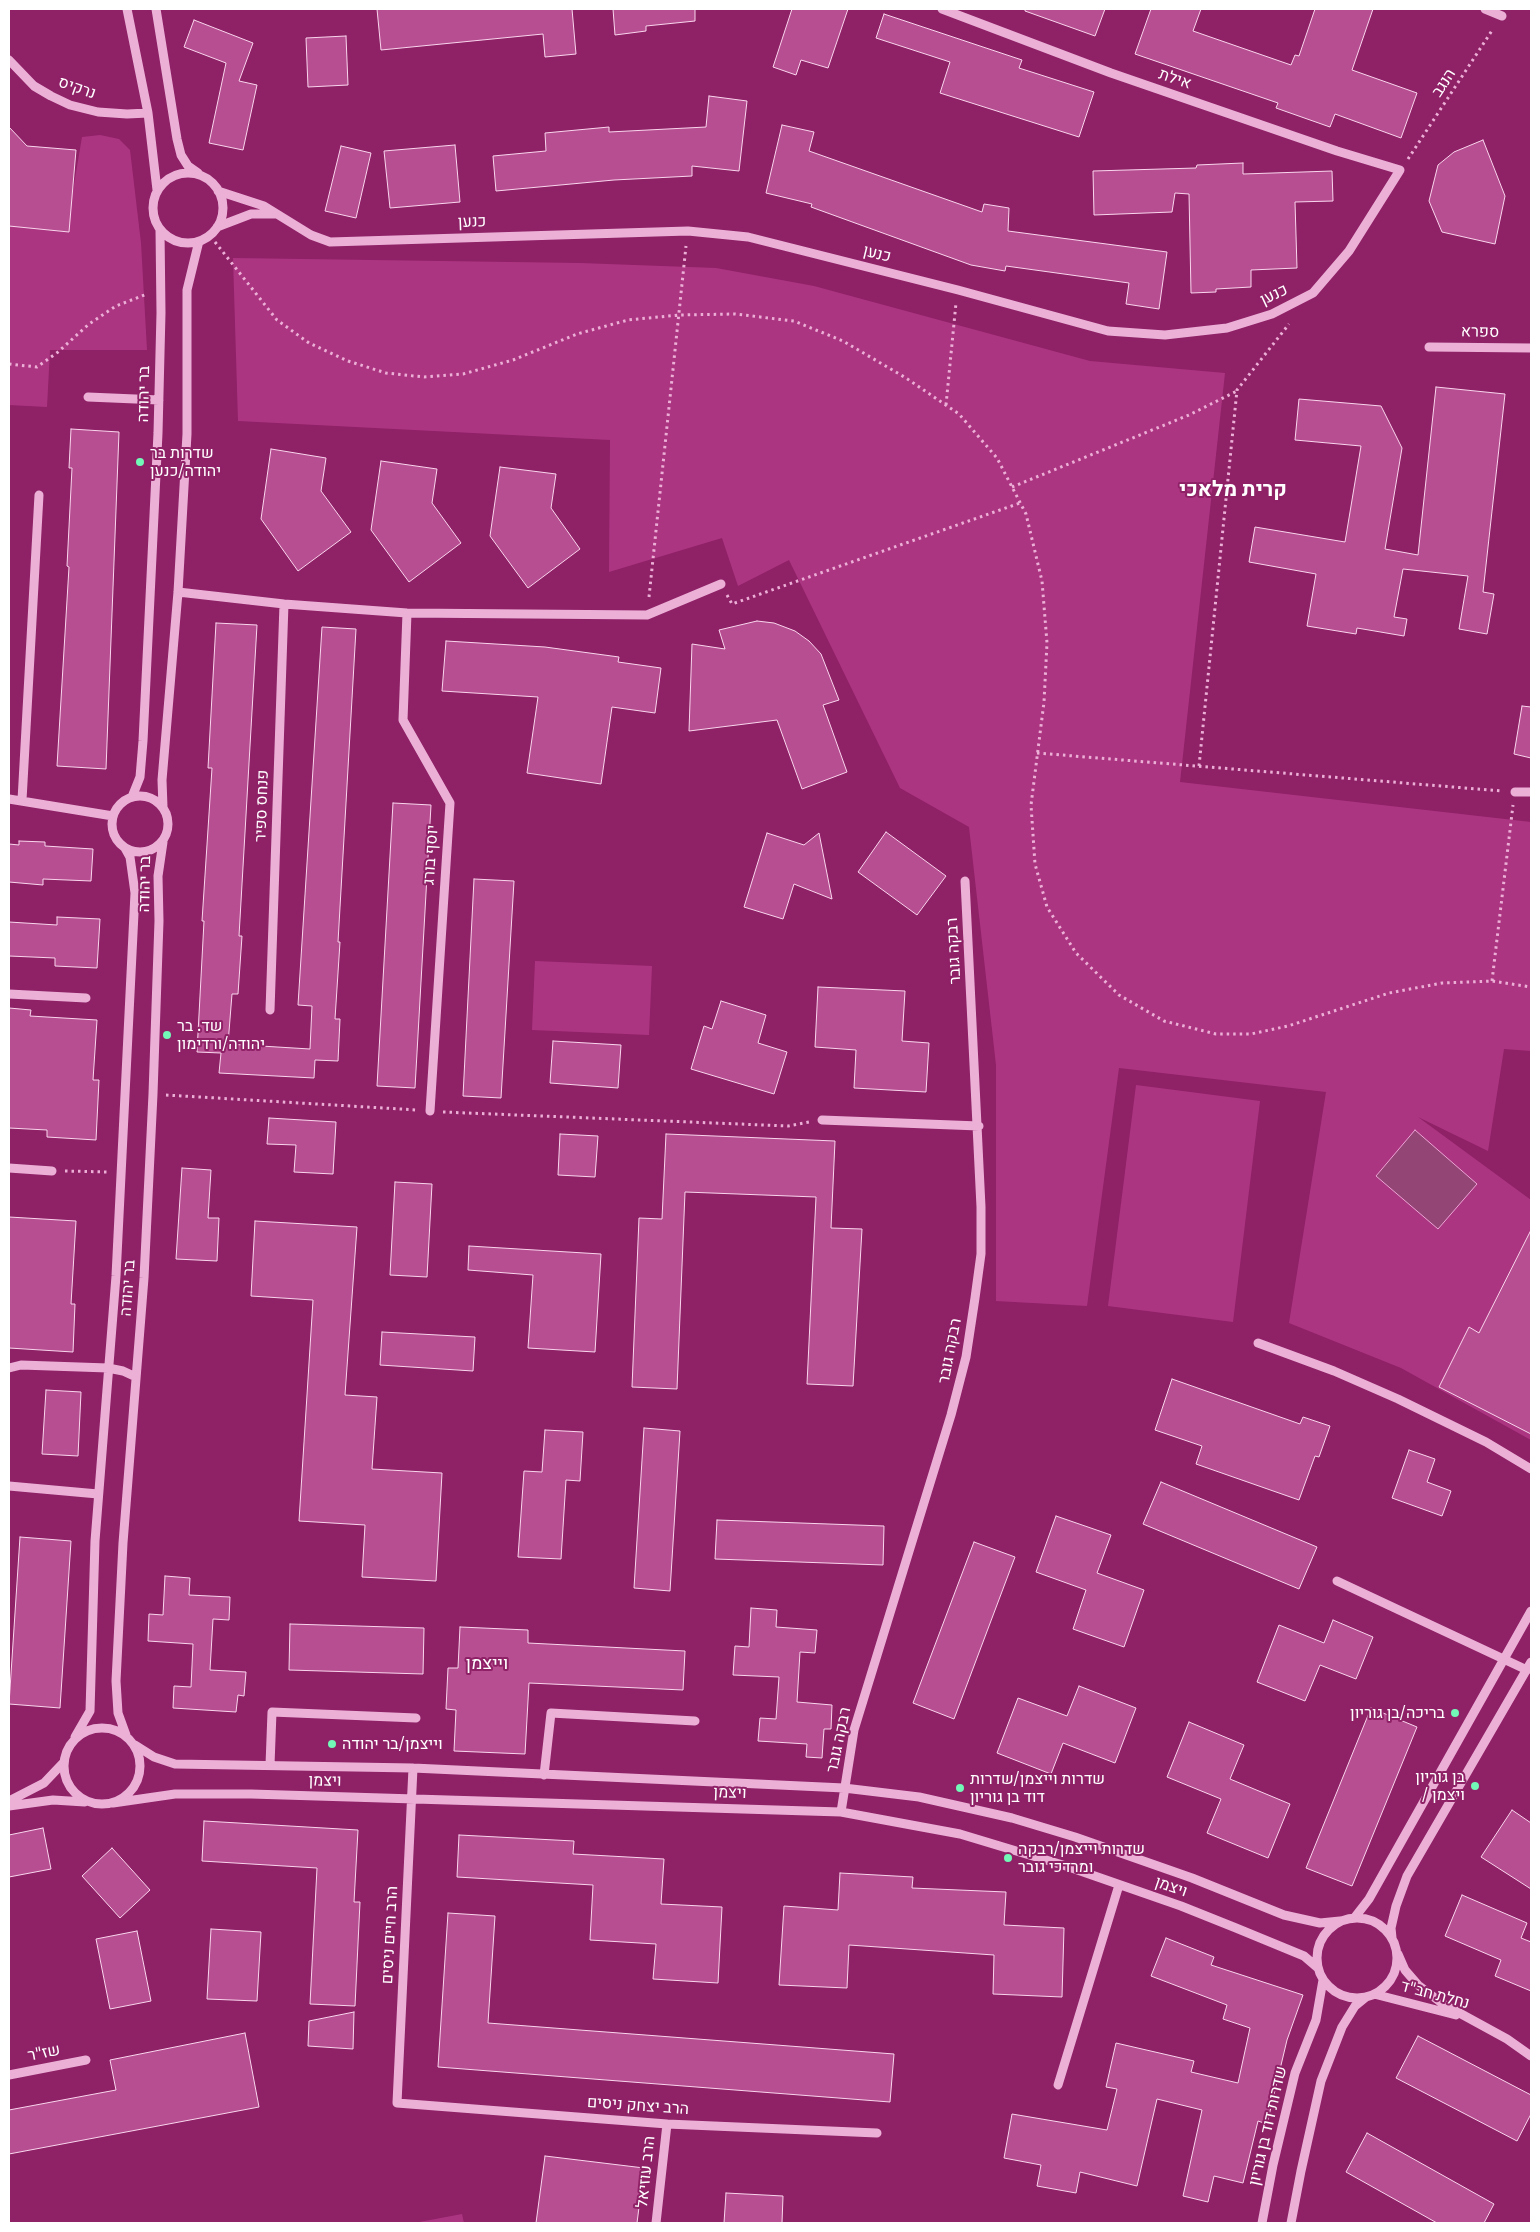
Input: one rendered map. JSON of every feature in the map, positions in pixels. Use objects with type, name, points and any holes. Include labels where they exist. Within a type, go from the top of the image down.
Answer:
[{"type":"street","points":[[127,9],[148,113],[158,190]]},
{"type":"street","points":[[156,9],[181,155],[188,166],[213,183],[218,191],[223,209],[217,227],[210,235],[199,241],[178,242],[160,230],[152,210],[158,190],[165,181],[175,175],[186,172],[198,174]]},
{"type":"street","name":"אילת","points":[[942,9],[1111,72],[1337,151],[1400,170]]},
{"type":"street","points":[[1484,9],[1502,16]]},
{"type":"street","name":"נרקיס","points":[[9,60],[34,86],[70,105],[117,113],[148,113]]},
{"type":"street","name":"כנען","points":[[218,191],[248,199],[278,214],[311,235],[330,242],[688,230],[748,237],[958,290],[1108,332],[1165,335],[1227,328],[1272,314],[1313,293],[1349,250],[1400,170]]},
{"type":"street","points":[[217,227],[251,214],[278,214]]},
{"type":"street","name":"בר יהודה","points":[[132,797],[140,777],[143,741],[159,400],[162,288],[160,230]]},
{"type":"street","points":[[164,807],[149,797],[132,797],[120,804],[113,816],[114,834],[125,848],[132,851],[149,851],[163,842],[169,825],[164,807],[162,780],[178,592],[187,434],[187,290],[199,241]]},
{"type":"street","name":"ספרא","points":[[1429,347],[1531,348]]},
{"type":"street","points":[[88,397],[159,400]]},
{"type":"street","points":[[22,800],[40,495]]},
{"type":"street","points":[[178,592],[284,604],[407,613],[647,616],[722,584]]},
{"type":"street","name":"פנחס ספיר","points":[[270,1010],[284,604]]},
{"type":"street","name":"יוסף בורג","points":[[407,613],[403,720],[450,803],[430,1111]]},
{"type":"street","points":[[1515,792],[1531,792]]},
{"type":"street","points":[[9,799],[113,816]]},
{"type":"street","name":"בר יהודה","points":[[126,1735],[118,1713],[116,1680],[123,1543],[144,1278],[153,1094],[159,921],[158,876],[163,842]]},
{"type":"street","name":"בר יהודה","points":[[75,1737],[90,1711],[94,1541],[121,1172],[135,893],[130,857],[125,848]]},
{"type":"street","name":"רבקה גובר","points":[[842,1812],[854,1730],[951,1415],[966,1357],[981,1254],[979,1126],[965,881]]},
{"type":"street","points":[[9,994],[86,998]]},
{"type":"street","points":[[822,1120],[979,1126]]},
{"type":"street","points":[[9,1168],[52,1171]]},
{"type":"street","points":[[1258,1343],[1334,1371],[1398,1399],[1486,1442],[1531,1469]]},
{"type":"street","points":[[9,1368],[22,1365],[108,1368],[123,1371],[136,1377]]},
{"type":"street","points":[[9,1486],[98,1494]]},
{"type":"street","points":[[1291,2223],[1321,2082],[1342,2026],[1355,2006],[1385,1987],[1392,1977],[1397,1964],[1391,1928],[1396,1906],[1407,1876],[1529,1666],[1504,1658],[1337,1581]]},
{"type":"street","points":[[1355,1917],[1373,1890],[1531,1611]]},
{"type":"street","points":[[270,1765],[272,1712],[416,1718]]},
{"type":"street","points":[[544,1774],[551,1713],[695,1721]]},
{"type":"street","points":[[9,1806],[53,1800],[71,1800],[100,1804],[113,1803],[125,1797],[134,1787],[140,1771],[140,1758],[135,1745],[126,1735],[114,1729],[100,1727],[86,1730],[75,1737],[67,1748],[63,1763],[65,1777],[71,1789],[81,1798],[100,1804]]},
{"type":"street","name":"ויצמן","points":[[135,1745],[154,1757],[175,1764],[413,1768],[844,1788],[919,1797],[1012,1818],[1140,1859],[1284,1915],[1320,1923],[1340,1921]]},
{"type":"street","points":[[9,1801],[44,1783],[63,1763]]},
{"type":"street","name":"הרב חיים ניסים","points":[[397,2103],[413,1768]]},
{"type":"street","name":"ויצמן","points":[[113,1803],[175,1794],[412,1798],[842,1812],[969,1836],[1006,1846],[1181,1906],[1304,1956],[1318,1968]]},
{"type":"street","points":[[1058,2085],[1119,1884]]},
{"type":"street","points":[[1371,1995],[1347,1997],[1334,1990],[1323,1980],[1318,1968],[1318,1946],[1323,1936],[1340,1921],[1355,1917],[1376,1922],[1392,1938]]},
{"type":"street","name":"נחלת חב\"ד","points":[[1396,1951],[1405,1970],[1418,1985],[1443,2004],[1473,2021]]},
{"type":"street","name":"שדרות דוד בן גוריון","points":[[1262,2223],[1292,2082],[1316,2020],[1323,1980]]},
{"type":"street","name":"נחלת חב\"ד","points":[[1371,1995],[1473,2021]]},
{"type":"street","points":[[1473,2021],[1531,2056]]},
{"type":"street","name":"שז\"ר","points":[[9,2075],[86,2060]]},
{"type":"street","name":"הרב יצחק ניסים","points":[[397,2103],[666,2124],[877,2133]]},
{"type":"street","name":"הרב עוזיאל","points":[[656,2223],[666,2124]]},
{"type":"path","name":"הנגב","points":[[1400,170],[1502,16]]},
{"type":"path","points":[[647,616],[688,230]]},
{"type":"path","points":[[210,235],[277,320],[310,343],[348,361],[386,373],[424,377],[463,374],[513,360],[577,334],[628,320],[679,315],[734,314],[794,321],[843,341],[959,414],[997,458],[1026,514],[1042,581],[1047,643],[1044,702],[1031,805],[1035,864],[1047,907],[1076,953],[1120,995],[1164,1021],[1216,1034],[1251,1034],[1288,1026],[1389,993],[1442,983],[1492,981],[1531,987]]},
{"type":"path","points":[[9,364],[37,367],[58,352],[88,324],[116,306],[162,288]]},
{"type":"path","points":[[946,405],[958,290]]},
{"type":"path","points":[[1012,487],[1189,415],[1237,390],[1290,323]]},
{"type":"path","points":[[1200,766],[1237,390]]},
{"type":"path","points":[[722,584],[732,604],[1020,504]]},
{"type":"path","points":[[1037,753],[1515,792],[1492,981]]},
{"type":"path","points":[[153,1094],[430,1111],[788,1126],[822,1120]]},
{"type":"path","points":[[52,1171],[121,1172]]},
{"type":"shaded area","points":[[100,135],[119,139],[130,150],[141,243],[147,350],[50,350],[47,407],[9,405],[9,224],[66,232],[82,137]]},
{"type":"shaded area","points":[[233,258],[580,263],[716,268],[814,286],[1090,361],[1225,373],[1180,782],[1531,822],[1531,1051],[1504,1049],[1488,1151],[1418,1117],[1531,1200],[1531,1440],[1401,1368],[1289,1323],[1326,1092],[1119,1068],[1087,1306],[996,1301],[996,1065],[969,827],[900,788],[789,560],[738,586],[722,538],[609,572],[610,440],[238,421]]},
{"type":"shaded area","points":[[535,961],[652,966],[649,1035],[532,1030]]},
{"type":"shaded area","points":[[1136,1085],[1260,1101],[1233,1322],[1108,1306]]},
{"type":"shaded area","points":[[1415,1130],[1477,1184],[1438,1229],[1376,1176]]},
{"type":"shaded area","points":[[462,2214],[464,2223],[414,2223]]},
{"type":"building","points":[[377,9],[572,9],[576,54],[545,57],[543,34],[381,50]]},
{"type":"building","points":[[613,9],[695,9],[695,21],[646,26],[646,31],[615,35]]},
{"type":"building","points":[[792,9],[848,9],[828,68],[801,60],[796,75],[773,67]]},
{"type":"building","points":[[1025,9],[1105,9],[1095,36],[1025,11]]},
{"type":"building","points":[[1151,9],[1201,9],[1193,31],[1291,65],[1295,55],[1299,56],[1315,9],[1373,9],[1352,70],[1417,93],[1401,138],[1335,114],[1330,127],[1276,108],[1278,103],[1135,54]]},
{"type":"building","points":[[884,14],[1022,60],[1019,68],[1094,92],[1079,137],[940,93],[950,62],[876,38]]},
{"type":"building","points":[[194,20],[253,43],[239,81],[257,85],[243,150],[209,143],[226,63],[184,47]]},
{"type":"building","points":[[346,36],[348,85],[308,87],[306,38]]},
{"type":"building","points":[[709,96],[747,101],[739,171],[692,166],[692,176],[614,180],[496,191],[493,156],[546,151],[545,133],[609,127],[609,132],[706,127]]},
{"type":"building","points":[[782,125],[814,132],[809,151],[982,212],[984,204],[1009,208],[1008,231],[1167,252],[1159,309],[1126,304],[1129,283],[1006,266],[1005,271],[971,265],[811,207],[812,204],[766,193]]},
{"type":"building","points":[[9,127],[27,146],[76,150],[69,232],[9,226]]},
{"type":"building","points":[[1483,140],[1505,196],[1495,244],[1442,232],[1429,201],[1438,165],[1454,152]]},
{"type":"building","points":[[455,145],[460,202],[390,208],[384,151]]},
{"type":"building","points":[[341,146],[371,153],[356,218],[325,211]]},
{"type":"building","points":[[1243,163],[1243,174],[1332,171],[1333,201],[1295,202],[1297,268],[1251,270],[1251,287],[1191,293],[1189,194],[1175,193],[1172,212],[1094,215],[1093,171],[1196,168],[1197,165]]},
{"type":"building","points":[[1436,387],[1505,394],[1483,592],[1494,594],[1487,634],[1459,629],[1468,576],[1403,569],[1394,617],[1407,619],[1404,636],[1357,628],[1356,634],[1307,626],[1316,574],[1249,562],[1255,527],[1345,542],[1361,446],[1295,440],[1299,399],[1381,406],[1402,448],[1385,549],[1418,555]]},
{"type":"building","points":[[71,429],[119,432],[106,769],[57,766],[69,567],[67,566],[72,468],[69,468]]},
{"type":"building","points":[[271,449],[326,458],[321,491],[351,532],[298,571],[261,519]]},
{"type":"building","points":[[381,461],[437,469],[432,503],[461,543],[409,582],[371,530]]},
{"type":"building","points":[[500,467],[556,474],[551,508],[580,549],[528,588],[490,536]]},
{"type":"building","points":[[757,621],[774,623],[795,631],[809,641],[821,654],[839,700],[823,705],[847,772],[802,789],[777,720],[689,731],[692,644],[725,649],[719,630]]},
{"type":"building","points":[[216,623],[257,625],[239,936],[242,936],[238,994],[232,994],[228,1044],[310,1049],[312,1006],[298,1005],[322,627],[356,629],[338,942],[340,942],[335,1019],[340,1019],[338,1061],[315,1060],[314,1078],[219,1073],[221,1053],[197,1052],[204,921],[202,921],[212,768],[208,768]]},
{"type":"building","points":[[446,641],[545,647],[619,657],[618,662],[661,668],[655,713],[612,707],[601,784],[527,773],[538,697],[442,691]]},
{"type":"building","points":[[1522,706],[1531,707],[1531,758],[1514,754]]},
{"type":"building","points":[[393,803],[431,805],[415,1088],[377,1086]]},
{"type":"building","points":[[886,832],[946,876],[917,915],[858,872]]},
{"type":"building","points":[[767,833],[804,845],[819,833],[832,899],[794,884],[783,919],[744,907]]},
{"type":"building","points":[[19,841],[45,842],[45,846],[93,849],[91,881],[43,879],[43,885],[9,882],[9,844],[19,845]]},
{"type":"building","points":[[474,879],[514,881],[501,1098],[463,1096]]},
{"type":"building","points":[[57,917],[100,919],[97,968],[55,966],[55,958],[9,956],[9,922],[57,925]]},
{"type":"building","points":[[818,987],[905,991],[902,1041],[929,1043],[926,1092],[854,1088],[856,1050],[815,1047]]},
{"type":"building","points":[[721,1001],[766,1015],[758,1043],[787,1052],[774,1094],[691,1069],[704,1026],[712,1029]]},
{"type":"building","points":[[9,1008],[31,1010],[30,1016],[97,1020],[93,1080],[99,1080],[96,1140],[47,1137],[47,1130],[9,1128]]},
{"type":"building","points":[[553,1041],[621,1045],[618,1088],[550,1083]]},
{"type":"building","points":[[269,1118],[336,1122],[333,1174],[294,1172],[296,1145],[267,1144]]},
{"type":"building","points":[[560,1134],[598,1136],[595,1177],[558,1175]]},
{"type":"building","points":[[666,1134],[835,1141],[831,1228],[862,1229],[853,1386],[807,1384],[816,1197],[685,1192],[677,1389],[632,1387],[639,1218],[662,1219]]},
{"type":"building","points":[[182,1168],[211,1170],[208,1218],[219,1218],[217,1261],[176,1259]]},
{"type":"building","points":[[395,1182],[432,1184],[427,1277],[390,1275]]},
{"type":"building","points":[[9,1217],[76,1221],[71,1304],[75,1304],[73,1352],[9,1348]]},
{"type":"building","points":[[255,1221],[357,1227],[345,1395],[377,1397],[372,1469],[442,1473],[436,1581],[362,1577],[365,1525],[299,1521],[313,1300],[251,1296]]},
{"type":"building","points":[[1531,1230],[1531,1434],[1439,1387],[1469,1327],[1479,1333]]},
{"type":"building","points":[[469,1246],[601,1254],[595,1352],[528,1348],[533,1275],[468,1270]]},
{"type":"building","points":[[382,1332],[475,1337],[473,1371],[380,1365]]},
{"type":"building","points":[[1172,1379],[1300,1424],[1303,1417],[1330,1426],[1319,1457],[1315,1456],[1299,1500],[1196,1464],[1202,1446],[1155,1430]]},
{"type":"building","points":[[46,1390],[81,1392],[78,1456],[42,1454]]},
{"type":"building","points":[[644,1428],[680,1431],[670,1591],[634,1588]]},
{"type":"building","points":[[545,1430],[583,1432],[580,1481],[566,1480],[561,1559],[518,1557],[524,1471],[542,1472]]},
{"type":"building","points":[[1409,1450],[1435,1459],[1427,1482],[1451,1491],[1442,1516],[1392,1498]]},
{"type":"building","points":[[1161,1482],[1317,1547],[1299,1589],[1143,1524]]},
{"type":"building","points":[[1056,1516],[1111,1535],[1097,1573],[1144,1590],[1124,1647],[1073,1629],[1086,1590],[1036,1572]]},
{"type":"building","points":[[717,1520],[884,1526],[883,1565],[715,1559]]},
{"type":"building","points":[[20,1537],[71,1541],[60,1708],[9,1704]]},
{"type":"building","points":[[974,1542],[1015,1557],[954,1719],[913,1703]]},
{"type":"building","points":[[165,1576],[190,1578],[189,1595],[230,1597],[229,1620],[213,1619],[210,1670],[246,1672],[244,1696],[238,1695],[236,1712],[173,1708],[174,1686],[191,1687],[193,1644],[148,1641],[149,1614],[163,1615]]},
{"type":"building","points":[[751,1608],[777,1610],[776,1627],[817,1630],[815,1653],[800,1652],[797,1702],[832,1705],[831,1729],[824,1729],[822,1758],[806,1757],[807,1744],[758,1741],[760,1718],[776,1719],[779,1677],[733,1675],[735,1646],[749,1647]]},
{"type":"building","points":[[1333,1620],[1373,1637],[1356,1679],[1320,1665],[1305,1701],[1257,1682],[1279,1625],[1324,1643]]},
{"type":"building","points":[[290,1624],[424,1628],[423,1674],[289,1670]]},
{"type":"building","points":[[460,1627],[528,1630],[528,1643],[685,1651],[683,1690],[529,1683],[525,1754],[454,1751],[456,1710],[446,1709],[448,1668],[458,1668]]},
{"type":"building","points":[[1079,1686],[1136,1708],[1115,1763],[1063,1743],[1051,1774],[997,1753],[1018,1698],[1067,1716]]},
{"type":"building","points":[[1371,1708],[1417,1727],[1352,1886],[1306,1868]]},
{"type":"building","points":[[1189,1722],[1244,1745],[1230,1779],[1290,1804],[1268,1858],[1207,1833],[1221,1799],[1167,1777]]},
{"type":"building","points":[[1512,1810],[1531,1823],[1531,1889],[1481,1857]]},
{"type":"building","points":[[204,1821],[358,1830],[354,1902],[360,1902],[355,2006],[310,2004],[317,1868],[202,1861]]},
{"type":"building","points":[[43,1828],[51,1869],[9,1877],[9,1835]]},
{"type":"building","points":[[459,1835],[574,1841],[573,1854],[664,1859],[661,1904],[722,1907],[718,1983],[653,1979],[656,1944],[590,1940],[593,1885],[457,1877]]},
{"type":"building","points":[[112,1848],[150,1890],[120,1918],[82,1876]]},
{"type":"building","points":[[840,1873],[913,1877],[912,1888],[1006,1892],[1004,1925],[1064,1928],[1062,1997],[993,1994],[994,1955],[849,1945],[847,1988],[779,1985],[784,1906],[838,1910]]},
{"type":"building","points":[[1462,1895],[1527,1923],[1521,1938],[1531,1942],[1531,1991],[1495,1976],[1501,1960],[1445,1936]]},
{"type":"building","points":[[448,1913],[495,1916],[488,2023],[894,2054],[890,2102],[438,2067]]},
{"type":"building","points":[[211,1929],[261,1932],[257,2001],[207,1999]]},
{"type":"building","points":[[137,1931],[151,2001],[110,2009],[96,1939]]},
{"type":"building","points":[[1166,1938],[1214,1957],[1211,1965],[1303,1995],[1287,2040],[1267,2124],[1258,2121],[1243,2183],[1214,2176],[1208,2202],[1183,2196],[1202,2110],[1157,2099],[1137,2186],[1080,2172],[1076,2193],[1037,2186],[1041,2165],[1004,2158],[1012,2114],[1107,2130],[1117,2089],[1106,2087],[1116,2043],[1194,2061],[1191,2072],[1238,2083],[1250,2028],[1223,2019],[1227,2005],[1151,1976]]},
{"type":"building","points":[[354,2012],[353,2049],[308,2046],[309,2021]]},
{"type":"building","points":[[245,2033],[259,2107],[9,2154],[9,2110],[116,2090],[110,2060]]},
{"type":"building","points":[[1418,2036],[1531,2095],[1531,2114],[1517,2141],[1396,2078]]},
{"type":"building","points":[[1367,2133],[1494,2204],[1484,2223],[1437,2223],[1346,2172]]},
{"type":"building","points":[[545,2156],[644,2168],[637,2223],[536,2223]]},
{"type":"building","points":[[726,2193],[783,2196],[782,2223],[724,2223]]},
{"type":"place","name":"שדרות בר יהודה/כנען","points":[[140,462]]},
{"type":"place","name":"שד. בר יהודה/ורדימון","points":[[167,1035]]},
{"type":"place","name":"בריכה/בן גוריון","points":[[1455,1713]]},
{"type":"place","name":"וייצמן/בר יהודה","points":[[332,1744]]},
{"type":"place","name":"בן גוריון / ויצמן","points":[[1475,1786]]},
{"type":"place","name":"שדרות וייצמן/שדרות דוד בן גוריון","points":[[960,1788]]},
{"type":"place","name":"שדרות וייצמן/רבקה ומרדכי גובר","points":[[1008,1858]]},
{"type":"district","name":"קרית מלאכי","points":[[1233,490]]},
{"type":"district","name":"וייצמן","points":[[487,1664]]}]
